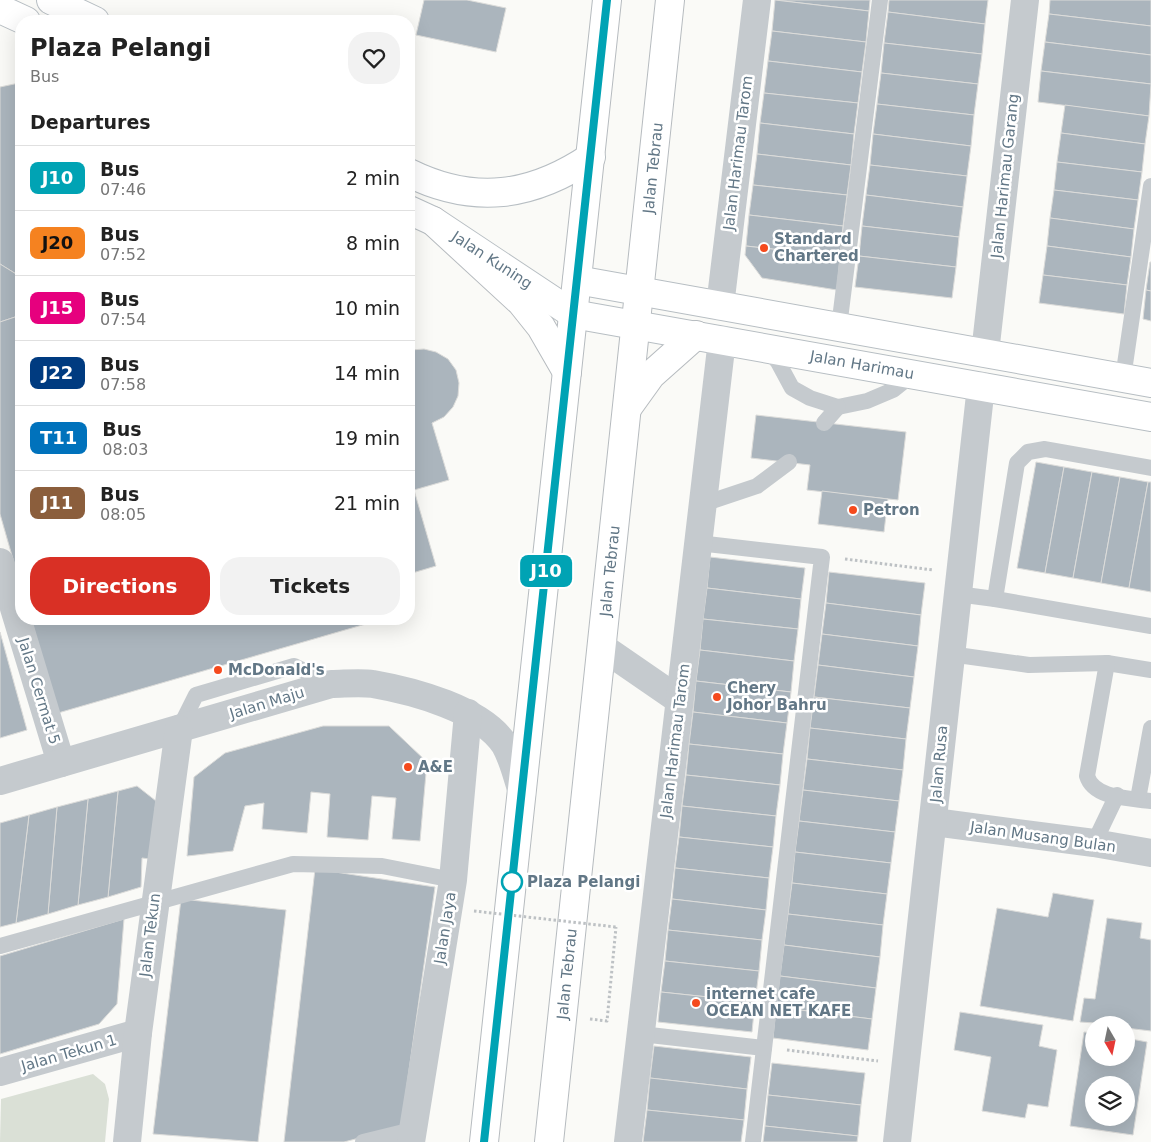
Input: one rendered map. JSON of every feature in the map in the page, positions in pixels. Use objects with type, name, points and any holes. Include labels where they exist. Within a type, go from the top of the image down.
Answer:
[{"type":"main road","points":[[51,0],[82,15]]},
{"type":"main road","points":[[484,1142],[607,0]]},
{"type":"main road","name":"Jalan Tebrau","points":[[549,1142],[670,0]]},
{"type":"main road","points":[[415,176],[433,185],[464,193],[522,189],[567,174],[591,157]]},
{"type":"main road","points":[[421,216],[521,302],[541,327],[566,372]]},
{"type":"main road","name":"Jalan Kuning","points":[[421,216],[573,314]]},
{"type":"main road","points":[[577,280],[1151,383]]},
{"type":"main road","name":"Jalan Harimau","points":[[573,314],[1151,417]]},
{"type":"main road","points":[[627,408],[650,375],[709,338]]},
{"type":"street","name":"Jalan Harimau Tarom","points":[[720,306],[756,0]]},
{"type":"street","name":"Jalan Harimau Garang","points":[[985,353],[1025,0]]},
{"type":"street","name":"Jalan Harimau Tarom","points":[[628,1142],[703,504],[709,338]]},
{"type":"street","name":"Jalan Rusa","points":[[897,1142],[981,386]]},
{"type":"street","name":"Jalan Cermat 5","points":[[0,562],[15,611]]},
{"type":"street","name":"Jalan Cermat 5","points":[[19,625],[61,763]]},
{"type":"street","points":[[602,646],[679,700]]},
{"type":"street","name":"Jalan Maju","points":[[0,781],[331,684],[372,684],[421,696],[468,713],[492,730],[506,746],[522,792]]},
{"type":"street","name":"Jalan Jaya","points":[[411,1136],[453,880],[468,713]]},
{"type":"street","name":"Jalan Tekun","points":[[127,1142],[154,904],[179,729]]},
{"type":"street","name":"Jalan Musang Bulan","points":[[934,822],[1094,843],[1151,853]]},
{"type":"street","name":"Jalan Tekun 1","points":[[0,1072],[138,1034]]},
{"type":"lane","points":[[839,327],[880,0]]},
{"type":"lane","points":[[1123,378],[1151,186]]},
{"type":"lane","points":[[767,348],[778,362],[792,388],[810,398],[838,407],[867,400],[893,390],[914,374]]},
{"type":"lane","points":[[824,423],[838,407]]},
{"type":"lane","points":[[995,599],[1017,463],[1028,452],[1045,449],[1151,468]]},
{"type":"lane","points":[[703,504],[757,486],[789,462]]},
{"type":"lane","points":[[698,543],[822,557],[754,1142]]},
{"type":"lane","points":[[958,583],[995,599],[1151,626]]},
{"type":"lane","points":[[950,654],[1029,665],[1107,663],[1151,670]]},
{"type":"lane","points":[[1107,663],[1087,776],[1090,785],[1098,792],[1145,800],[1151,728]]},
{"type":"lane","points":[[1094,843],[1117,795]]},
{"type":"lane","points":[[0,946],[293,864],[382,866],[453,880]]},
{"type":"lane","points":[[641,1034],[764,1048]]},
{"type":"lane","points":[[363,1142],[411,1136]]},
{"type":"path","points":[[822,557],[958,583]]},
{"type":"path","points":[[474,911],[616,927],[607,1021]]},
{"type":"path","points":[[764,1048],[906,1064]]},
{"type":"shaded area","points":[[93,1074],[105,1084],[109,1099],[105,1142],[0,1142],[1,1099]]},
{"type":"building","points":[[424,0],[467,0],[506,8],[496,52],[416,35]]},
{"type":"building","points":[[775,0],[870,0],[869,11]]},
{"type":"building","points":[[775,0],[869,11],[866,42],[772,31]]},
{"type":"building","points":[[889,0],[988,0],[985,24],[888,12]]},
{"type":"building","points":[[1050,0],[1151,0],[1151,26],[1049,14]]},
{"type":"building","points":[[888,12],[985,24],[982,54],[884,43]]},
{"type":"building","points":[[1049,14],[1151,26],[1151,55],[1045,42]]},
{"type":"building","points":[[772,31],[866,42],[862,72],[768,61]]},
{"type":"building","points":[[1045,42],[1151,55],[1151,84],[1041,71]]},
{"type":"building","points":[[884,43],[982,54],[978,84],[881,73]]},
{"type":"building","points":[[768,61],[862,72],[858,103],[764,93]]},
{"type":"building","points":[[1041,71],[1151,84],[1149,116],[1038,102]]},
{"type":"building","points":[[881,73],[978,84],[974,115],[877,104]]},
{"type":"building","points":[[15,84],[15,273],[0,264],[0,87]]},
{"type":"building","points":[[764,93],[858,103],[854,134],[760,123]]},
{"type":"building","points":[[877,104],[974,115],[971,146],[873,134]]},
{"type":"building","points":[[1065,105],[1149,116],[1145,144],[1061,133]]},
{"type":"building","points":[[760,123],[854,134],[851,165],[757,154]]},
{"type":"building","points":[[1061,133],[1145,144],[1142,172],[1057,162]]},
{"type":"building","points":[[873,134],[971,146],[967,176],[870,165]]},
{"type":"building","points":[[757,154],[851,165],[847,195],[753,185]]},
{"type":"building","points":[[1057,162],[1142,172],[1138,200],[1054,190]]},
{"type":"building","points":[[870,165],[967,176],[963,207],[866,195]]},
{"type":"building","points":[[753,185],[847,195],[843,226],[749,215]]},
{"type":"building","points":[[1054,190],[1138,200],[1134,229],[1050,218]]},
{"type":"building","points":[[866,195],[963,207],[959,237],[862,226]]},
{"type":"building","points":[[749,215],[843,226],[840,257],[746,246]]},
{"type":"building","points":[[1050,218],[1134,229],[1131,257],[1047,246]]},
{"type":"building","points":[[862,226],[959,237],[956,267],[859,256]]},
{"type":"building","points":[[746,246],[840,257],[837,290],[762,278],[745,255]]},
{"type":"building","points":[[1047,246],[1131,257],[1127,285],[1043,275]]},
{"type":"building","points":[[859,256],[956,267],[952,298],[855,287]]},
{"type":"building","points":[[1151,262],[1151,291],[1146,290]]},
{"type":"building","points":[[0,264],[15,273],[15,317],[0,322]]},
{"type":"building","points":[[1043,275],[1127,285],[1124,314],[1039,303]]},
{"type":"building","points":[[1146,290],[1151,291],[1151,321],[1143,319]]},
{"type":"building","points":[[15,317],[15,566],[0,514],[0,322]]},
{"type":"building","points":[[424,349],[436,352],[448,359],[456,370],[459,383],[458,396],[453,407],[444,417],[432,423],[449,480],[415,490],[415,350]]},
{"type":"building","points":[[756,415],[906,432],[898,500],[807,490],[810,465],[751,458]]},
{"type":"building","points":[[1036,462],[1064,467],[1045,573],[1017,568]]},
{"type":"building","points":[[1064,467],[1092,472],[1073,578],[1045,573]]},
{"type":"building","points":[[1092,472],[1120,477],[1101,583],[1073,578]]},
{"type":"building","points":[[1120,477],[1148,482],[1129,588],[1101,583]]},
{"type":"building","points":[[1148,482],[1151,482],[1151,592],[1129,588]]},
{"type":"building","points":[[822,491],[888,499],[884,532],[818,524]]},
{"type":"building","points":[[415,493],[436,566],[415,572]]},
{"type":"building","points":[[710,557],[805,568],[801,599],[707,588]]},
{"type":"building","points":[[829,572],[925,583],[921,615],[826,603]]},
{"type":"building","points":[[707,588],[801,599],[798,629],[703,619]]},
{"type":"building","points":[[826,603],[921,615],[918,646],[822,634]]},
{"type":"building","points":[[703,619],[798,629],[794,661],[700,650]]},
{"type":"building","points":[[33,625],[362,625],[58,713]]},
{"type":"building","points":[[0,632],[27,730],[0,738]]},
{"type":"building","points":[[822,634],[918,646],[914,677],[818,665]]},
{"type":"building","points":[[700,650],[794,661],[791,692],[696,681]]},
{"type":"building","points":[[818,665],[914,677],[910,708],[814,697]]},
{"type":"building","points":[[696,681],[791,692],[787,723],[693,712]]},
{"type":"building","points":[[814,697],[910,708],[906,739],[810,728]]},
{"type":"building","points":[[693,712],[787,723],[783,754],[689,744]]},
{"type":"building","points":[[323,726],[389,726],[427,762],[420,841],[392,839],[396,798],[372,796],[368,840],[327,837],[330,794],[311,792],[307,833],[262,829],[264,803],[245,806],[233,851],[187,856],[194,777],[225,753]]},
{"type":"building","points":[[810,728],[906,739],[903,770],[807,759]]},
{"type":"building","points":[[689,744],[783,754],[780,785],[686,775]]},
{"type":"building","points":[[807,759],[903,770],[899,801],[803,790]]},
{"type":"building","points":[[686,775],[780,785],[776,816],[682,806]]},
{"type":"building","points":[[137,786],[156,801],[150,859],[142,858],[141,887],[108,897],[118,791]]},
{"type":"building","points":[[803,790],[899,801],[895,832],[799,821]]},
{"type":"building","points":[[118,791],[108,897],[78,905],[88,799]]},
{"type":"building","points":[[88,799],[78,905],[48,914],[57,807]]},
{"type":"building","points":[[682,806],[776,816],[773,847],[679,837]]},
{"type":"building","points":[[57,807],[48,914],[16,923],[29,815]]},
{"type":"building","points":[[29,815],[16,923],[0,927],[0,823]]},
{"type":"building","points":[[799,821],[895,832],[891,863],[795,852]]},
{"type":"building","points":[[679,837],[773,847],[769,878],[675,868]]},
{"type":"building","points":[[795,852],[891,863],[887,894],[792,883]]},
{"type":"building","points":[[675,868],[769,878],[766,910],[672,899]]},
{"type":"building","points":[[315,869],[435,887],[401,1127],[344,1142],[284,1142]]},
{"type":"building","points":[[792,883],[887,894],[883,925],[788,914]]},
{"type":"building","points":[[1053,893],[1094,900],[1073,1021],[980,1006],[997,908],[1048,917]]},
{"type":"building","points":[[181,899],[286,910],[258,1142],[153,1134]]},
{"type":"building","points":[[672,899],[766,910],[762,940],[668,930]]},
{"type":"building","points":[[788,914],[883,925],[880,957],[784,945]]},
{"type":"building","points":[[1107,918],[1142,923],[1140,938],[1151,940],[1151,1031],[1135,1029],[1135,1016],[1085,1016],[1085,1022],[1080,1022],[1084,998],[1095,999]]},
{"type":"building","points":[[124,919],[117,1004],[99,1024],[0,1054],[0,956]]},
{"type":"building","points":[[668,930],[762,940],[759,971],[665,961]]},
{"type":"building","points":[[784,945],[880,957],[876,988],[780,976]]},
{"type":"building","points":[[665,961],[759,971],[755,1002],[661,992]]},
{"type":"building","points":[[780,976],[876,988],[872,1019],[776,1007]]},
{"type":"building","points":[[661,992],[755,1002],[752,1032],[658,1022]]},
{"type":"building","points":[[776,1007],[872,1019],[868,1050],[773,1038]]},
{"type":"building","points":[[960,1012],[1043,1025],[1039,1046],[1057,1050],[1048,1107],[1028,1104],[1025,1118],[982,1111],[991,1057],[954,1050]]},
{"type":"building","points":[[1084,1032],[1085,1066],[1135,1066],[1135,1040],[1147,1042],[1135,1122],[1135,1076],[1085,1076],[1085,1126],[1134,1126],[1133,1135],[1070,1126]]},
{"type":"building","points":[[654,1046],[751,1057],[747,1089],[650,1078]]},
{"type":"building","points":[[772,1063],[865,1073],[861,1105],[768,1095]]},
{"type":"building","points":[[650,1078],[747,1089],[744,1120],[647,1110]]},
{"type":"building","points":[[768,1095],[861,1105],[858,1136],[765,1126]]},
{"type":"building","points":[[647,1110],[744,1120],[741,1142],[643,1142]]},
{"type":"building","points":[[765,1126],[858,1136],[857,1142],[763,1142]]},
{"type":"bus line","name":"J10","points":[[484,1142],[607,0]]},
{"type":"place","name":"Standard Chartered","points":[[764,248]]},
{"type":"place","name":"Petron","points":[[853,510]]},
{"type":"place","name":"McDonald's","points":[[218,670]]},
{"type":"place","name":"Chery Johor Bahru","points":[[717,697]]},
{"type":"place","name":"A&E","points":[[408,767]]},
{"type":"place","name":"Plaza Pelangi","points":[[512,882]]},
{"type":"place","name":"internet cafe OCEAN NET KAFE","points":[[696,1003]]}]
